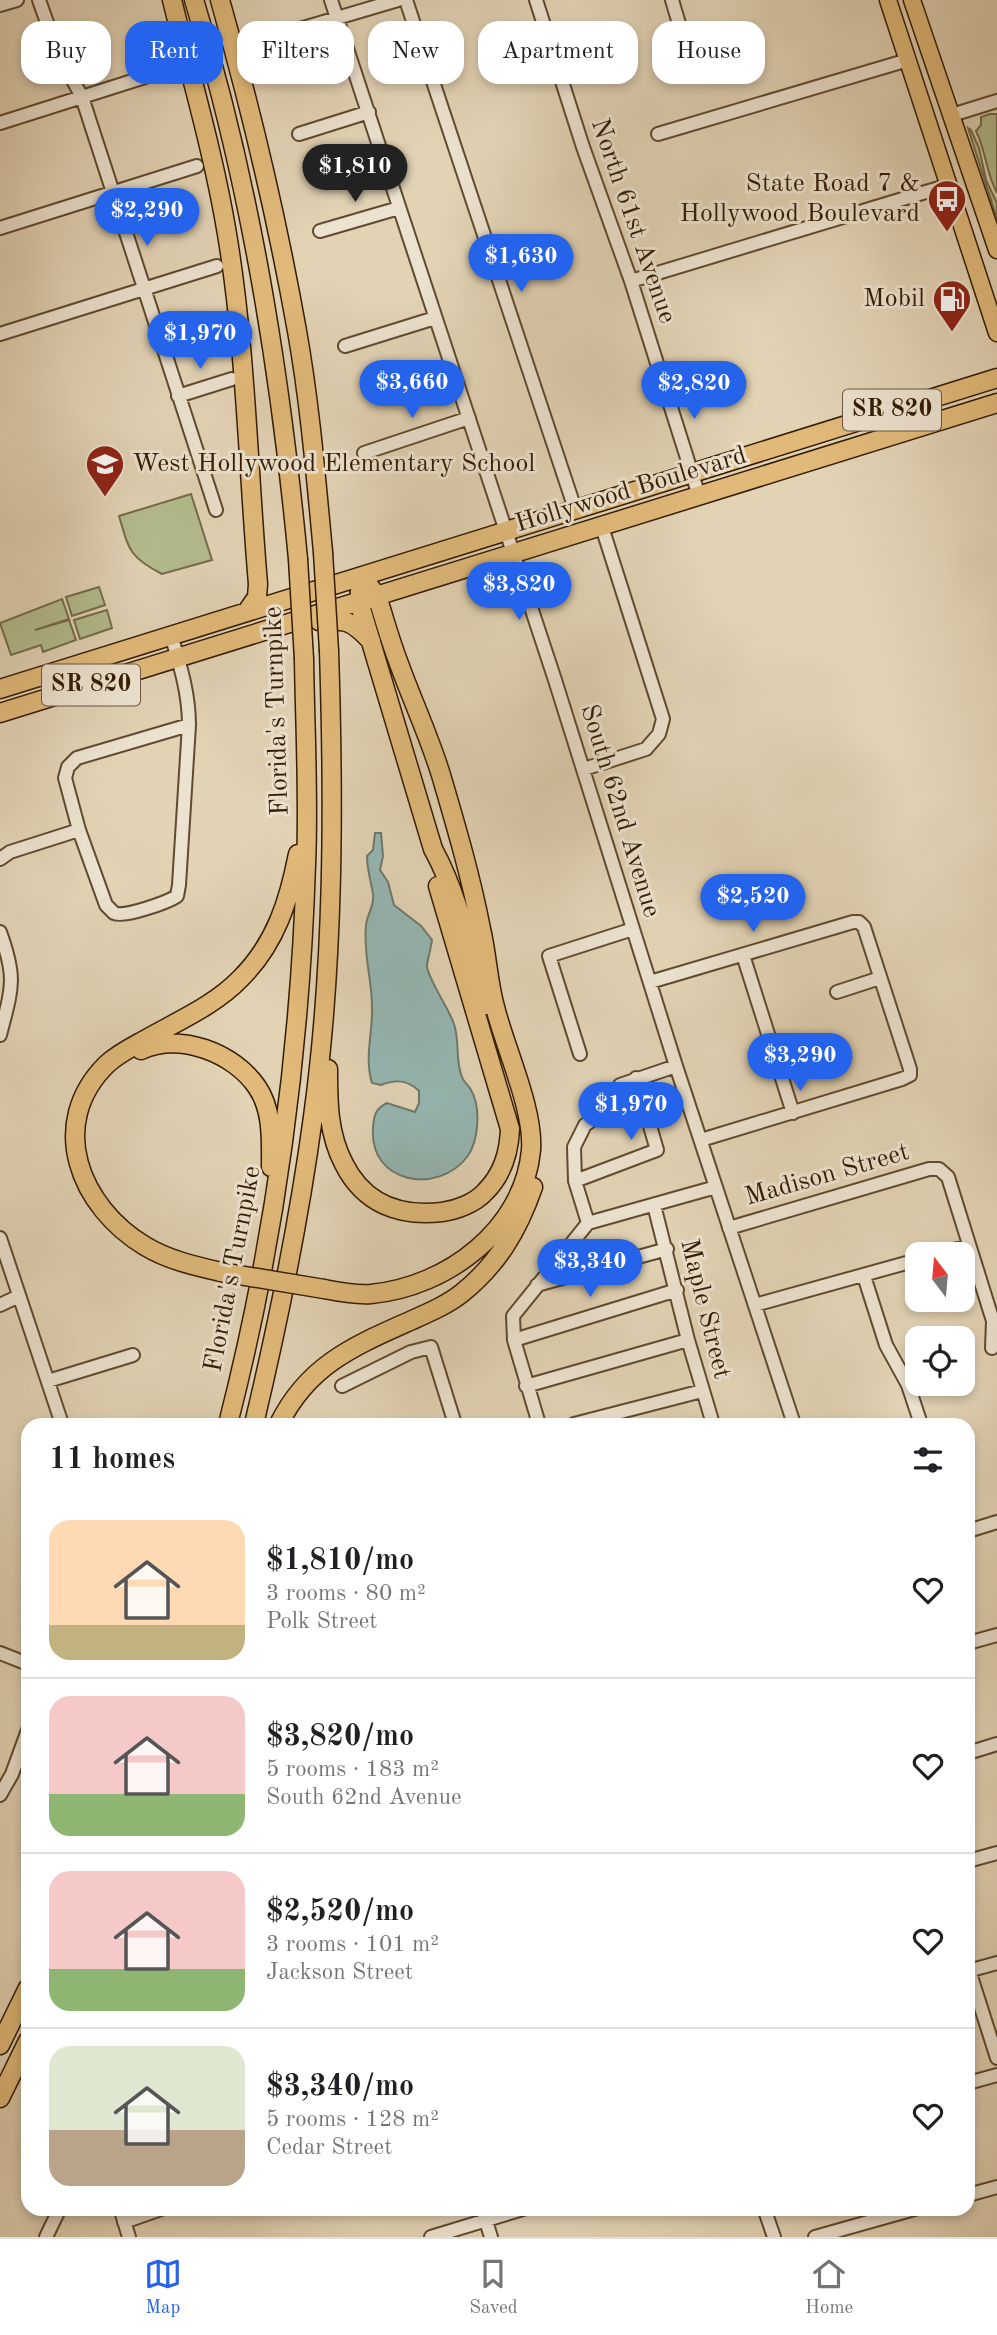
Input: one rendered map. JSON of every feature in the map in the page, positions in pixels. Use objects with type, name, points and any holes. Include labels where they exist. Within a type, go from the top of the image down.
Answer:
[{"type":"highway","points":[[172,0],[217,184],[235,292],[258,584],[257,597],[248,610]]},
{"type":"highway","name":"Florida's Turnpike","points":[[194,0],[235,152],[261,277],[281,404],[298,559],[304,659],[307,863],[297,1024],[271,1223],[244,1362],[230,1418]]},
{"type":"highway","name":"Florida's Turnpike","points":[[220,0],[273,207],[298,332],[309,409],[323,552],[329,651],[332,841],[323,1021],[312,1129],[293,1250],[255,1418]]},
{"type":"highway","name":"Hollywood Boulevard","points":[[0,689],[997,378]]},
{"type":"highway","name":"Hollywood Boulevard","points":[[1,709],[178,659],[997,403]]},
{"type":"highway","points":[[307,813],[290,894],[278,925],[263,952],[241,978],[209,1005],[109,1062],[92,1081],[84,1096],[75,1139],[78,1162],[90,1192],[112,1220],[161,1255],[369,1294],[408,1287],[438,1275],[475,1251],[499,1227],[517,1199],[531,1150],[530,1124],[494,1004],[474,895],[440,773],[398,663],[360,576]]},
{"type":"highway","points":[[325,1285],[379,1284],[401,1280],[436,1266],[469,1242],[511,1193],[520,1168],[522,1148],[520,1125],[456,905],[433,849],[373,643],[368,599]]},
{"type":"highway","points":[[291,623],[341,619],[354,624],[373,643]]},
{"type":"highway","points":[[328,947],[331,1014],[329,1116],[344,1165],[356,1183],[374,1199],[397,1211],[421,1214],[466,1206],[484,1194],[500,1173],[509,1151],[510,1129],[500,1088],[442,902],[433,869],[433,849]]},
{"type":"highway","points":[[283,1418],[302,1389],[328,1362],[461,1294],[500,1254],[522,1219],[543,1151],[541,1125],[504,1002],[488,964]]},
{"type":"highway","points":[[223,1267],[162,1245],[124,1220],[108,1205],[94,1185],[85,1166],[82,1144],[85,1110],[101,1079],[114,1065],[146,1048],[181,1043],[220,1055],[241,1069],[258,1088],[268,1112],[271,1136],[271,1223]]},
{"type":"highway","points":[[0,2045],[21,2002]]},
{"type":"highway","points":[[0,2098],[21,2055]]},
{"type":"main road","points":[[888,0],[997,332]]},
{"type":"main road","points":[[912,0],[997,250]]},
{"type":"street","points":[[0,5],[17,0]]},
{"type":"street","points":[[39,0],[57,51],[82,97],[216,510]]},
{"type":"street","name":"South 62nd Avenue","points":[[331,0],[584,769],[676,1066],[792,1418]]},
{"type":"street","points":[[327,21],[398,0]]},
{"type":"street","points":[[406,0],[575,509]]},
{"type":"street","name":"North 61st Avenue","points":[[536,0],[583,147],[631,281],[699,496]]},
{"type":"street","points":[[671,0],[678,21]]},
{"type":"street","points":[[658,134],[908,60]]},
{"type":"street","points":[[0,123],[125,83]]},
{"type":"street","points":[[952,115],[997,101]]},
{"type":"street","points":[[299,134],[369,111]]},
{"type":"street","points":[[0,228],[197,166]]},
{"type":"street","points":[[631,281],[949,185]]},
{"type":"street","points":[[320,231],[399,208]]},
{"type":"street","points":[[0,334],[217,266]]},
{"type":"street","points":[[345,346],[435,318]]},
{"type":"street","points":[[178,396],[232,379]]},
{"type":"street","points":[[364,453],[469,418]]},
{"type":"street","points":[[584,769],[646,749],[659,734],[663,719],[602,527]]},
{"type":"street","points":[[171,635],[187,691],[189,725],[177,896],[170,901],[123,915],[114,913],[106,905],[79,830],[65,778],[68,766],[77,758],[189,725]]},
{"type":"street","points":[[0,859],[10,852],[79,830]]},
{"type":"street","points":[[650,982],[853,922],[859,922],[864,927],[910,1075],[701,1140]]},
{"type":"street","points":[[580,1054],[549,956],[633,929]]},
{"type":"street","points":[[0,932],[9,959],[13,984],[0,1035]]},
{"type":"street","points":[[743,955],[793,1113]]},
{"type":"street","points":[[837,992],[880,978]]},
{"type":"street","points":[[588,1223],[575,1181],[574,1147],[585,1125],[606,1110],[620,1085],[676,1066]]},
{"type":"street","points":[[575,1181],[657,1150],[636,1078]]},
{"type":"street","name":"Madison Street","points":[[729,1228],[929,1169],[939,1169],[948,1177],[967,1242]]},
{"type":"street","points":[[537,1418],[514,1340],[513,1315],[588,1223],[716,1187]]},
{"type":"street","name":"Maple Street","points":[[654,1205],[711,1418]]},
{"type":"street","points":[[0,1238],[60,1418]]},
{"type":"street","points":[[537,1285],[667,1249]]},
{"type":"street","points":[[755,1305],[905,1264]]},
{"type":"street","points":[[975,1266],[993,1321],[992,1348]]},
{"type":"street","points":[[864,1276],[886,1345],[908,1385],[919,1418]]},
{"type":"street","points":[[514,1340],[677,1290]]},
{"type":"street","points":[[0,1305],[19,1296]]},
{"type":"street","points":[[526,1386],[688,1340]]},
{"type":"street","points":[[342,1385],[411,1352],[431,1347],[453,1418]]},
{"type":"street","points":[[48,1381],[133,1355]]},
{"type":"street","points":[[597,1418],[702,1391]]},
{"type":"street","points":[[975,1529],[997,1522]]},
{"type":"street","points":[[975,1641],[997,1635]]},
{"type":"street","points":[[0,1653],[21,1661]]},
{"type":"street","points":[[975,1751],[997,1744]]},
{"type":"street","points":[[0,1796],[21,1749]]},
{"type":"street","points":[[975,1859],[997,1853]]},
{"type":"street","points":[[975,1968],[997,1963]]},
{"type":"street","points":[[975,1991],[997,2058]]},
{"type":"street","points":[[975,2081],[997,2075]]},
{"type":"street","points":[[975,2193],[997,2187]]},
{"type":"street","points":[[46,2237],[56,2216]]},
{"type":"street","points":[[122,2216],[129,2237]]},
{"type":"street","points":[[124,2222],[141,2216]]},
{"type":"street","points":[[431,2237],[479,2216]]},
{"type":"street","points":[[485,2216],[491,2237]]},
{"type":"street","points":[[767,2216],[774,2237]]},
{"type":"street","points":[[815,2237],[890,2216]]},
{"type":"green space","points":[[997,114],[997,193],[976,131],[981,125],[981,117]]},
{"type":"green space","points":[[968,128],[979,148],[986,180],[997,203],[997,219]]},
{"type":"green space","points":[[191,494],[212,560],[162,574],[143,563],[132,551],[119,516]]},
{"type":"green space","points":[[99,587],[105,605],[72,616],[66,597]]},
{"type":"green space","points":[[62,599],[69,619],[35,630],[69,620],[76,640],[43,652],[41,645],[11,655],[0,623]]},
{"type":"green space","points":[[107,610],[112,628],[80,639],[74,620]]},
{"type":"water","points":[[375,833],[381,833],[383,856],[380,870],[388,882],[394,905],[421,926],[432,940],[428,971],[454,1024],[460,1071],[476,1105],[476,1133],[467,1157],[454,1169],[440,1176],[423,1179],[408,1178],[393,1172],[382,1162],[375,1147],[373,1128],[376,1113],[387,1103],[415,1112],[419,1103],[419,1091],[411,1085],[397,1081],[381,1085],[372,1083],[370,1073],[372,1007],[365,935],[373,898],[367,856],[373,850]]},
{"type":"place","name":"State Road 7 & Hollywood Boulevard","points":[[947,233]]},
{"type":"place","name":"Mobil","points":[[952,333]]},
{"type":"place","name":"West Hollywood Elementary School","points":[[105,498]]}]
